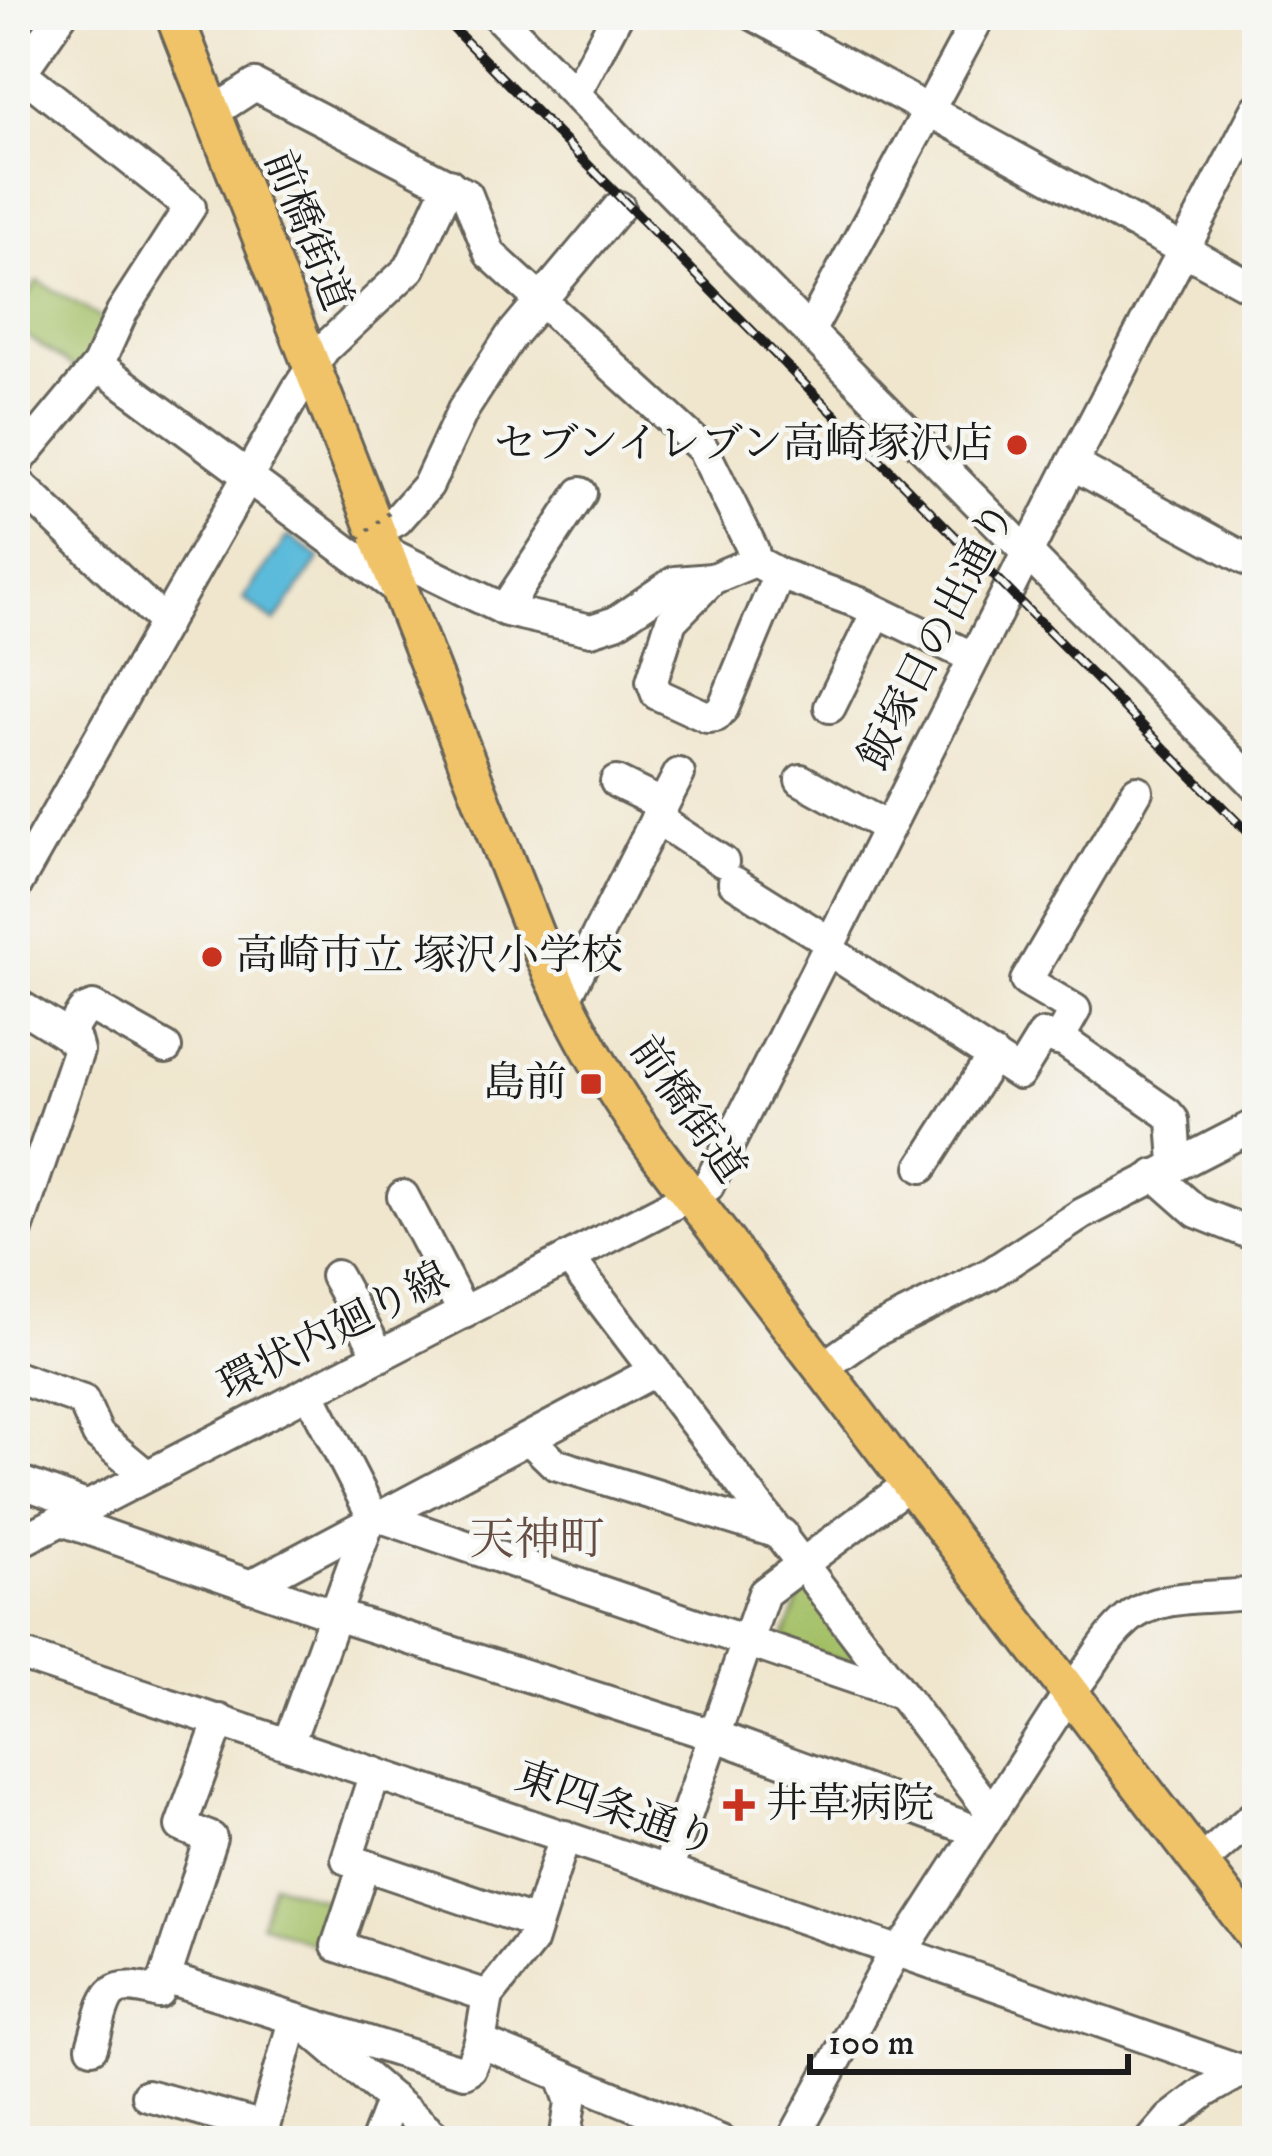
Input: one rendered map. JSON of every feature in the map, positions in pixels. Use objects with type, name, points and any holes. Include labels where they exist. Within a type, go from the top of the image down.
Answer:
[{"type":"main road","name":"前橋街道","points":[[174,15],[564,1000],[617,1096],[1257,1938]]},
{"type":"street","points":[[15,465],[98,365],[122,312],[190,211],[190,203],[17,74],[62,15]]},
{"type":"street","points":[[496,15],[1257,786]]},
{"type":"street","points":[[576,92],[617,15]]},
{"type":"street","points":[[754,15],[798,25],[928,110],[1257,290]]},
{"type":"street","points":[[810,330],[980,15]]},
{"type":"street","points":[[212,113],[255,85],[467,195],[490,254],[703,449],[753,550],[767,567],[974,658]]},
{"type":"street","name":"飯塚日の出通り","points":[[690,1195],[708,1186],[1257,109]]},
{"type":"street","points":[[15,887],[312,365],[410,268],[449,184]]},
{"type":"street","points":[[619,207],[540,298],[463,410],[428,485],[398,520],[379,532],[504,610],[568,627],[601,629],[674,582],[767,567]]},
{"type":"street","points":[[98,365],[400,590]]},
{"type":"street","points":[[1072,464],[1257,565]]},
{"type":"street","points":[[15,480],[165,623]]},
{"type":"street","points":[[504,610],[581,493]]},
{"type":"street","points":[[712,579],[671,621],[652,681],[657,694],[707,717],[723,708],[767,567]]},
{"type":"street","points":[[830,707],[877,612]]},
{"type":"street","points":[[564,1000],[679,774]]},
{"type":"street","points":[[800,780],[887,827]]},
{"type":"street","points":[[616,782],[829,946],[1018,1074],[1043,1036],[1058,1040],[1167,1113],[1173,1120],[1165,1169],[1197,1212],[1257,1236]]},
{"type":"street","points":[[1058,1040],[1075,1010],[1026,981],[1137,791]]},
{"type":"street","points":[[15,1003],[75,1040],[78,1051],[15,1236]]},
{"type":"street","points":[[67,1036],[83,1011],[93,1007],[166,1048]]},
{"type":"street","points":[[922,1167],[994,1056]]},
{"type":"street","points":[[822,1368],[873,1332],[990,1274],[1082,1214],[1257,1124]]},
{"type":"street","name":"環状内廻り線","points":[[15,1544],[690,1195]]},
{"type":"street","points":[[403,1196],[464,1313]]},
{"type":"street","points":[[569,1258],[805,1563],[985,1822]]},
{"type":"street","points":[[336,1276],[380,1356]]},
{"type":"street","points":[[250,1586],[653,1372]]},
{"type":"street","points":[[15,1377],[83,1402],[98,1435],[146,1475]]},
{"type":"street","points":[[309,1392],[374,1520],[899,1694]]},
{"type":"street","points":[[529,1439],[555,1464],[782,1534]]},
{"type":"street","points":[[15,1480],[75,1514],[334,1616],[985,1822]]},
{"type":"street","points":[[667,1870],[764,1593],[909,1484]]},
{"type":"street","points":[[288,1744],[374,1520]]},
{"type":"street","points":[[801,2138],[896,1950],[909,1940],[1069,1693],[1087,1674],[1097,1651],[1131,1616],[1185,1599],[1257,1592]]},
{"type":"street","name":"東四条通り","points":[[15,1653],[1252,2070]]},
{"type":"street","points":[[92,2047],[116,1988],[124,1984],[159,1993],[165,1978],[212,1838],[181,1826],[220,1720]]},
{"type":"street","points":[[375,1773],[347,1859],[536,1923]]},
{"type":"street","points":[[1199,1864],[1257,1813]]},
{"type":"street","points":[[165,1978],[456,2073],[470,2068],[488,1996],[527,1951],[565,1836]]},
{"type":"street","points":[[364,1864],[337,1946],[488,1996]]},
{"type":"street","points":[[301,2023],[441,2141]]},
{"type":"street","points":[[147,2095],[262,2134],[301,2023]]},
{"type":"street","points":[[480,2042],[722,2141]]},
{"type":"street","points":[[1151,2141],[1205,2092],[1252,2070]]},
{"type":"street","points":[[562,2076],[571,2102],[566,2141]]},
{"type":"street","points":[[376,2141],[392,2099]]},
{"type":"green space","points":[[38,281],[111,324],[82,373],[15,328],[20,306]]},
{"type":"green space","points":[[806,1582],[861,1664],[780,1647]]},
{"type":"green space","points":[[273,1883],[337,1904],[323,1949],[261,1923]]},
{"type":"water","points":[[288,536],[320,558],[275,622],[243,599]]},
{"type":"railway","points":[[440,15],[1257,842]]},
{"type":"place","name":"セブンイレブン高崎塚沢店","points":[[1017,445]]},
{"type":"place","name":"高崎市立 塚沢小学校","points":[[212,957]]},
{"type":"place","name":"島前","points":[[591,1084]]},
{"type":"place","name":"井草病院","points":[[739,1805]]},
{"type":"district","name":"天神町","points":[[537,1541]]}]
